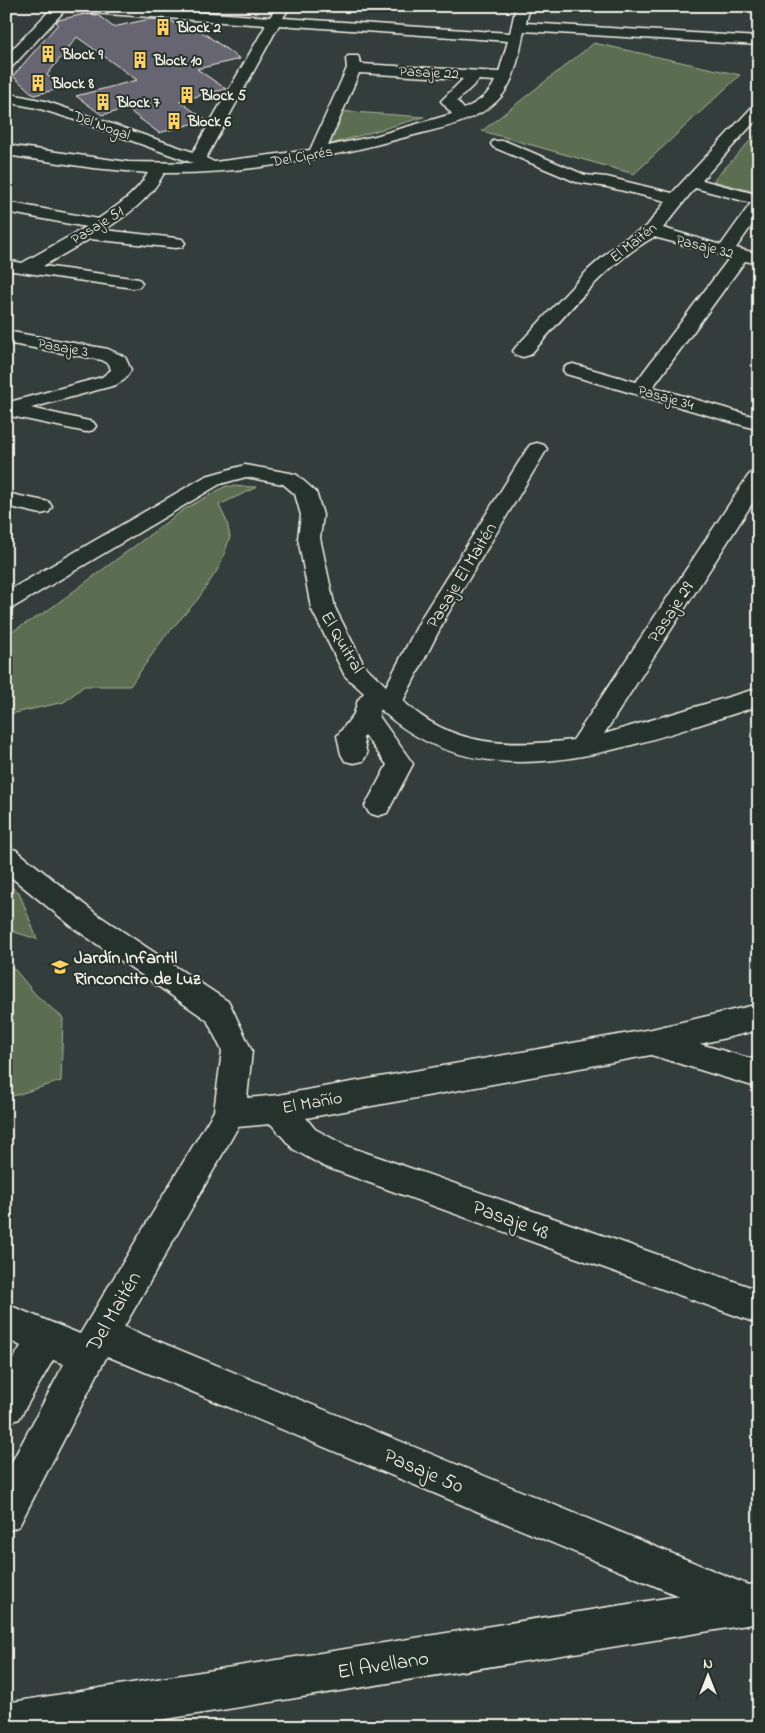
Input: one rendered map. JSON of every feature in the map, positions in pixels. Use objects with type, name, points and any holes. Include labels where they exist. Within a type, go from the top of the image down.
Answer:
[{"type":"street","points":[[197,159],[283,6]]},
{"type":"street","name":"Del Ciprés","points":[[6,150],[123,166],[212,168],[316,155],[391,136],[462,115],[493,97],[504,77],[523,6]]},
{"type":"street","points":[[6,65],[62,7],[376,28],[759,41]]},
{"type":"street","points":[[376,28],[382,13]]},
{"type":"street","name":"Pasaje 22","points":[[316,155],[354,63],[504,77]]},
{"type":"street","points":[[462,115],[448,100],[476,75]]},
{"type":"street","name":"Del Nogal","points":[[6,97],[74,114],[197,159],[212,168]]},
{"type":"street","name":"El Maitén","points":[[523,351],[594,274],[627,245],[653,230],[676,199],[756,114]]},
{"type":"street","points":[[500,144],[582,179],[607,182],[676,199]]},
{"type":"street","name":"Pasaje 51","points":[[25,269],[125,209],[143,192],[156,175],[158,168]]},
{"type":"street","points":[[641,389],[742,255],[759,201],[692,182]]},
{"type":"street","points":[[6,207],[92,229],[176,243]]},
{"type":"street","name":"Pasaje 32","points":[[653,230],[668,236],[742,255]]},
{"type":"street","points":[[6,265],[133,283]]},
{"type":"street","name":"Pasaje 3","points":[[6,337],[108,355],[118,361],[121,370],[117,376],[109,381],[6,409]]},
{"type":"street","name":"Pasaje 34","points":[[573,370],[759,424]]},
{"type":"street","points":[[6,409],[86,426]]},
{"type":"street","name":"Pasaje El Maitén","points":[[390,704],[435,615],[537,449]]},
{"type":"street","name":"El Quitral","points":[[6,602],[213,480],[245,471],[290,479],[305,492],[312,515],[309,538],[323,608],[354,670],[390,704],[435,736],[487,752],[537,754],[581,748],[615,740],[759,697]]},
{"type":"street","name":"Pasaje 29","points":[[581,748],[759,476]]},
{"type":"street","points":[[6,500],[41,508]]},
{"type":"street","points":[[354,754],[350,736],[366,717],[372,687]]},
{"type":"street","points":[[366,717],[400,764],[378,806]]},
{"type":"street","points":[[6,857],[85,921],[218,1011],[236,1051],[229,1114]]},
{"type":"street","name":"El Mañío","points":[[229,1114],[278,1108],[652,1042],[759,1017]]},
{"type":"street","points":[[652,1042],[759,1075]]},
{"type":"street","name":"Pasaje 48","points":[[278,1108],[304,1139],[334,1156],[759,1307]]},
{"type":"street","name":"Del Maitén","points":[[6,1513],[94,1345],[229,1114]]},
{"type":"street","name":"Pasaje 50","points":[[6,1320],[45,1339],[94,1345],[754,1604]]},
{"type":"street","points":[[6,1406],[45,1339]]},
{"type":"street","name":"El Avellano","points":[[6,1724],[754,1604]]},
{"type":"shaded area","points":[[129,6],[274,6],[269,17]]},
{"type":"green space","points":[[594,43],[740,75],[634,174],[482,131]]},
{"type":"green space","points":[[338,111],[424,117],[324,146]]},
{"type":"green space","points":[[759,131],[759,187],[755,192],[713,181]]},
{"type":"green space","points":[[226,486],[257,487],[219,505],[227,522],[230,537],[220,566],[198,599],[163,639],[130,686],[84,686],[64,702],[6,715],[6,635],[47,611],[183,510]]},
{"type":"green space","points":[[6,884],[19,892],[37,939],[14,932],[6,921]]},
{"type":"green space","points":[[6,963],[16,971],[36,995],[63,1018],[61,1081],[10,1097],[6,1095]]},
{"type":"building","points":[[85,14],[98,15],[113,27],[150,19],[170,20],[186,32],[198,29],[240,59],[197,69],[226,89],[179,101],[206,120],[159,133],[127,109],[102,115],[76,96],[137,80],[77,37],[47,75],[63,88],[34,95],[13,76],[58,24],[56,22],[58,20]]},
{"type":"place","name":"Block 2","points":[[163,27]]},
{"type":"place","name":"Block 9","points":[[48,54]]},
{"type":"place","name":"Block 10","points":[[140,60]]},
{"type":"place","name":"Block 8","points":[[38,83]]},
{"type":"place","name":"Block 5","points":[[187,95]]},
{"type":"place","name":"Block 7","points":[[103,102]]},
{"type":"place","name":"Block 6","points":[[174,121]]},
{"type":"place","name":"Jardín Infantil Rinconcito de Luz","points":[[60,967]]}]
